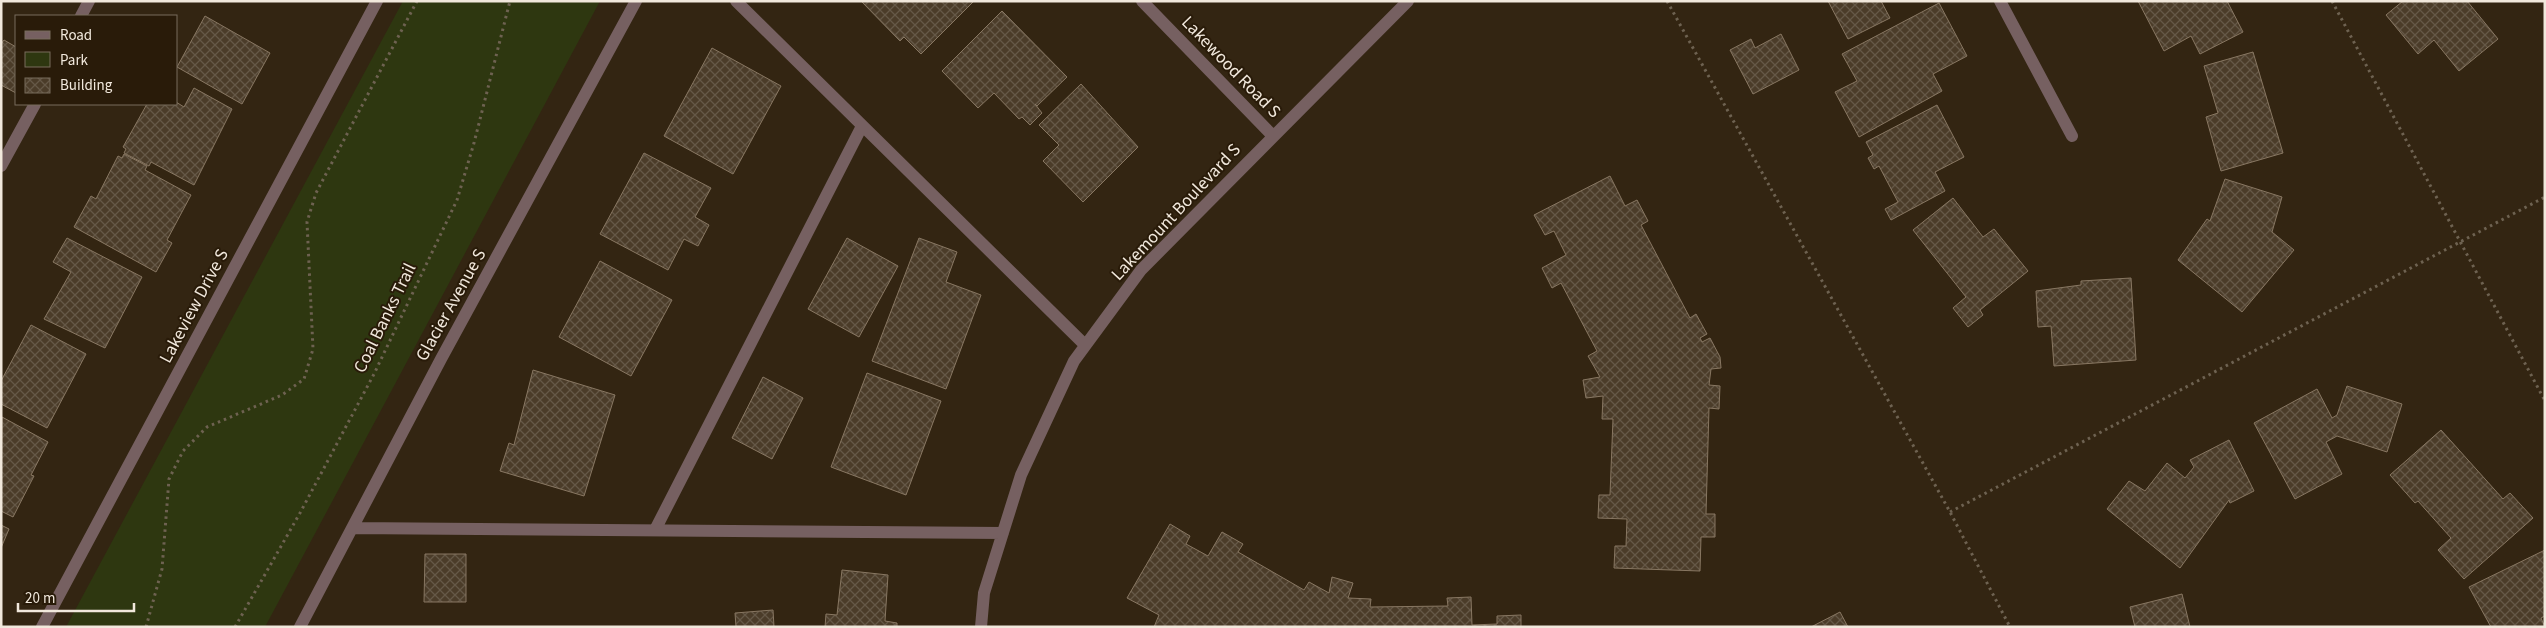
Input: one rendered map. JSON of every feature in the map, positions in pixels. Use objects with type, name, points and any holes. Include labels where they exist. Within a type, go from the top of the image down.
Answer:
[{"type":"street","points":[[82,15],[89,1]]},
{"type":"street","name":"Lakeview Drive S","points":[[42,627],[377,1]]},
{"type":"street","name":"Glacier Avenue S","points":[[300,627],[440,359],[636,1]]},
{"type":"street","points":[[736,1],[1085,345]]},
{"type":"street","name":"Lakewood Road S","points":[[1142,1],[1273,136]]},
{"type":"street","name":"Lakemount Boulevard S","points":[[981,627],[984,593],[1021,475],[1074,361],[1141,270],[1408,1]]},
{"type":"street","points":[[2000,1],[2072,136]]},
{"type":"street","points":[[1,166],[33,105]]},
{"type":"street","points":[[655,530],[862,126]]},
{"type":"street","points":[[352,528],[1003,533]]},
{"type":"path","points":[[146,627],[162,569],[169,479],[183,451],[207,427],[282,395],[304,379],[313,349],[307,222],[316,193],[417,1]]},
{"type":"path","name":"Coal Banks Trail","points":[[235,627],[300,513],[374,374],[457,200],[474,144],[510,1]]},
{"type":"path","points":[[1667,1],[1950,512],[2010,627]]},
{"type":"path","points":[[2332,1],[2545,401]]},
{"type":"path","points":[[1950,512],[2545,197]]},
{"type":"green space","points":[[403,1],[600,1],[265,627],[66,627]]},
{"type":"building","points":[[861,1],[974,1],[921,54],[904,37],[900,41]]},
{"type":"building","points":[[1828,1],[1881,1],[1890,18],[1848,39]]},
{"type":"building","points":[[2138,1],[2227,1],[2243,32],[2200,54],[2191,36],[2164,51]]},
{"type":"building","points":[[2403,1],[2467,1],[2498,39],[2459,71],[2434,40],[2418,54],[2386,15]]},
{"type":"building","points":[[1939,3],[1967,56],[1933,74],[1942,91],[1859,137],[1835,92],[1857,81],[1842,54]]},
{"type":"building","points":[[1002,11],[1067,77],[1037,106],[1035,104],[1042,113],[1030,125],[1022,117],[1019,119],[994,93],[978,108],[942,71]]},
{"type":"building","points":[[205,16],[270,53],[242,104],[178,68]]},
{"type":"building","points":[[1781,34],[1799,70],[1753,94],[1730,50],[1751,39],[1755,48]]},
{"type":"building","points":[[4,40],[15,46],[15,92],[1,85],[1,44]]},
{"type":"building","points":[[712,48],[781,86],[733,174],[664,136]]},
{"type":"building","points":[[2253,52],[2283,153],[2221,171],[2206,117],[2218,113],[2204,66]]},
{"type":"building","points":[[1081,84],[1138,147],[1083,202],[1043,161],[1059,145],[1039,125]]},
{"type":"building","points":[[194,88],[232,109],[194,185],[151,162],[149,166],[124,153],[126,149],[123,147],[146,105],[178,105],[178,103],[184,107]]},
{"type":"building","points":[[1937,105],[1964,157],[1935,172],[1945,191],[1891,220],[1885,209],[1898,202],[1879,166],[1874,169],[1868,158],[1873,155],[1866,142]]},
{"type":"building","points":[[644,153],[711,188],[695,217],[709,225],[698,246],[684,239],[668,270],[600,234]]},
{"type":"building","points":[[124,154],[147,166],[145,170],[191,195],[167,240],[172,243],[156,272],[74,227],[91,196],[96,199],[118,156],[122,158]]},
{"type":"building","points":[[1610,176],[1625,206],[1637,200],[1648,221],[1641,225],[1690,318],[1696,314],[1707,334],[1700,338],[1702,342],[1710,338],[1720,357],[1721,368],[1711,369],[1709,385],[1720,386],[1719,409],[1709,408],[1706,514],[1715,514],[1715,537],[1701,537],[1700,571],[1614,568],[1615,546],[1626,546],[1627,519],[1598,518],[1599,495],[1610,495],[1613,419],[1602,419],[1603,396],[1586,398],[1583,380],[1600,377],[1588,356],[1597,351],[1561,283],[1552,288],[1542,268],[1566,255],[1554,231],[1545,235],[1534,215]]},
{"type":"building","points":[[2225,179],[2282,197],[2272,232],[2294,250],[2242,312],[2178,260],[2207,219],[2210,221]]},
{"type":"building","points":[[1953,198],[1983,237],[1994,229],[2028,271],[1980,310],[1983,315],[1968,327],[1953,308],[1966,297],[1913,230]]},
{"type":"building","points":[[67,238],[142,277],[105,348],[44,319],[71,272],[53,262]]},
{"type":"building","points":[[847,238],[898,266],[859,337],[808,309]]},
{"type":"building","points":[[919,238],[957,252],[946,282],[981,295],[946,389],[872,361]]},
{"type":"building","points":[[600,261],[672,300],[631,376],[559,337]]},
{"type":"building","points":[[2131,278],[2136,360],[2054,366],[2051,326],[2038,327],[2036,291],[2081,285],[2081,281]]},
{"type":"building","points":[[31,325],[86,354],[47,428],[1,404],[1,381]]},
{"type":"building","points":[[533,370],[615,395],[584,496],[500,471],[509,443],[514,445]]},
{"type":"building","points":[[867,373],[941,401],[906,495],[831,467]]},
{"type":"building","points":[[763,377],[803,398],[772,459],[732,438]]},
{"type":"building","points":[[2347,386],[2402,404],[2387,452],[2337,436],[2326,442],[2342,474],[2295,499],[2254,423],[2317,389],[2332,418],[2337,415]]},
{"type":"building","points":[[2,417],[48,442],[31,475],[34,476],[13,517],[1,511]]},
{"type":"building","points":[[2441,430],[2503,499],[2510,493],[2533,518],[2464,579],[2438,550],[2451,538],[2418,501],[2415,503],[2390,475]]},
{"type":"building","points":[[2229,440],[2254,491],[2230,503],[2229,500],[2180,568],[2107,509],[2129,481],[2145,491],[2167,463],[2185,478],[2194,467],[2190,460]]},
{"type":"building","points":[[1170,524],[1190,536],[1186,544],[1208,556],[1222,532],[1243,544],[1238,552],[1304,590],[1309,582],[1329,593],[1332,577],[1353,583],[1348,598],[1371,599],[1370,607],[1448,606],[1447,598],[1471,597],[1472,625],[1497,624],[1497,616],[1521,615],[1521,627],[1154,627],[1159,615],[1127,598]]},
{"type":"building","points":[[1,525],[9,529],[1,548]]},
{"type":"building","points":[[2545,550],[2545,616],[2541,618],[2545,627],[2491,627],[2469,587]]},
{"type":"building","points":[[425,554],[466,554],[466,602],[424,602]]},
{"type":"building","points":[[842,570],[888,575],[885,621],[897,623],[897,627],[825,627],[826,614],[837,615]]},
{"type":"building","points":[[2182,594],[2190,627],[2135,627],[2130,607]]},
{"type":"building","points":[[773,610],[774,627],[736,627],[735,613]]},
{"type":"building","points":[[1840,612],[1848,627],[1811,627]]}]
